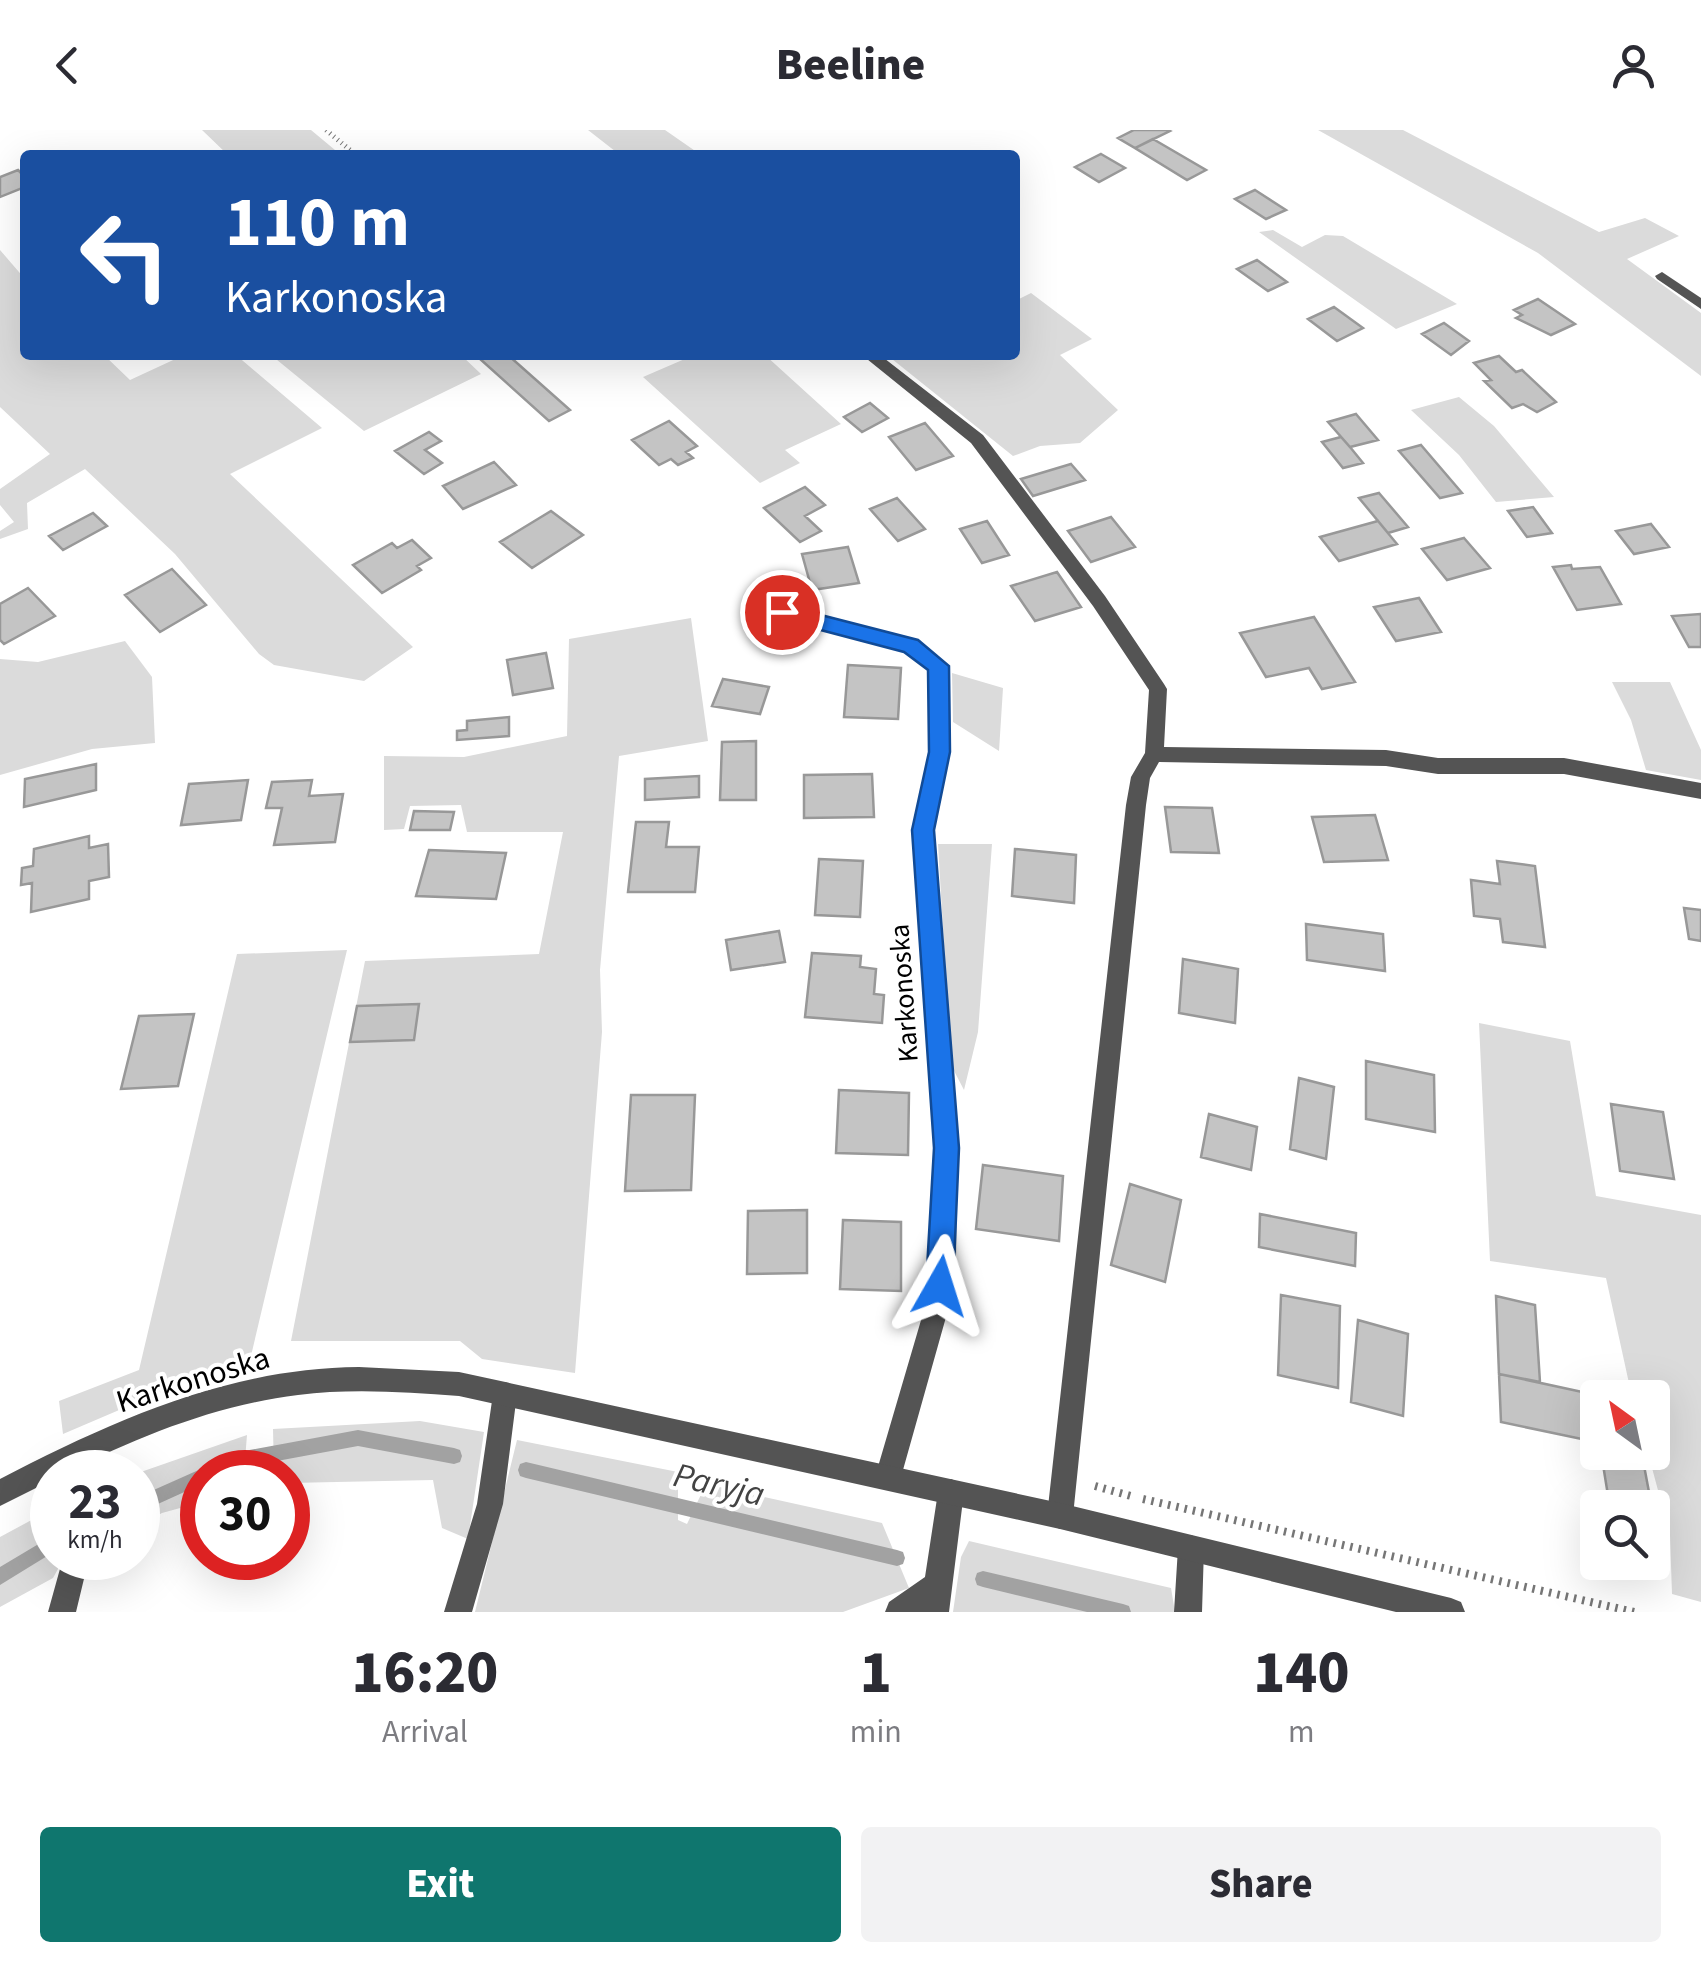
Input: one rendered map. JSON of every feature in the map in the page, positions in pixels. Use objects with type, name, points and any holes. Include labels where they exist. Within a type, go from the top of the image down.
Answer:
[{"type":"street","points":[[1662,276],[1701,305]]},
{"type":"street","points":[[876,360],[976,439],[1100,600],[1158,689],[1154,754],[1141,777],[1136,805],[1060,1516]]},
{"type":"street","name":"Karkonoska","points":[[782,612],[910,646],[938,666],[941,680],[940,752],[923,830],[946,1148],[944,1262],[936,1310],[888,1477]]},
{"type":"street","points":[[1154,754],[1386,758],[1438,766],[1564,766],[1701,792]]},
{"type":"street","name":"Karkonoska","points":[[110,1450],[212,1401],[296,1382],[380,1378],[459,1384],[1060,1516],[1451,1612]]},
{"type":"street","points":[[458,1612],[490,1504],[504,1394]]},
{"type":"street","name":"Karkonoska","points":[[0,1493],[30,1482]]},
{"type":"street","points":[[936,1612],[951,1492]]},
{"type":"street","points":[[1188,1612],[1190,1548]]},
{"type":"street","points":[[62,1612],[70,1580]]},
{"type":"street","points":[[899,1612],[938,1584]]},
{"type":"path","points":[[326,130],[350,150]]},
{"type":"path","points":[[1064,1479],[1634,1612]]},
{"type":"shaded area","points":[[202,130],[311,130],[335,150],[223,150]]},
{"type":"shaded area","points":[[588,130],[665,130],[694,150],[614,150]]},
{"type":"shaded area","points":[[1318,130],[1403,130],[1599,232],[1645,218],[1679,236],[1627,259],[1701,313],[1701,376],[1538,253]]},
{"type":"shaded area","points":[[1273,230],[1302,247],[1325,235],[1343,236],[1457,304],[1396,329],[1259,232]]},
{"type":"shaded area","points":[[0,250],[20,273],[20,360],[109,360],[130,380],[173,360],[242,360],[322,428],[230,474],[413,647],[364,681],[274,665],[259,654],[175,554],[85,469],[27,503],[28,529],[0,539],[0,531],[14,522],[0,505],[0,489],[50,454],[0,407]]},
{"type":"shaded area","points":[[1031,293],[1092,339],[1060,355],[1118,410],[1080,443],[1040,446],[1013,456],[893,360],[1020,360],[1020,298]]},
{"type":"shaded area","points":[[277,360],[466,360],[481,374],[364,431]]},
{"type":"shaded area","points":[[682,360],[771,360],[841,424],[785,450],[800,463],[760,483],[643,377]]},
{"type":"shaded area","points":[[1459,397],[1494,426],[1554,497],[1496,502],[1459,455],[1411,410]]},
{"type":"shaded area","points":[[691,618],[708,741],[619,756],[600,970],[602,1032],[575,1373],[482,1359],[460,1341],[291,1341],[365,961],[539,954],[563,832],[467,832],[461,805],[410,806],[404,829],[384,830],[384,756],[464,757],[567,736],[569,639]]},
{"type":"shaded area","points":[[125,641],[152,677],[155,743],[92,749],[0,775],[0,659],[38,662]]},
{"type":"shaded area","points":[[952,673],[1003,688],[999,751],[953,722]]},
{"type":"shaded area","points":[[1612,682],[1670,682],[1701,750],[1701,780],[1646,770],[1631,720]]},
{"type":"shaded area","points":[[938,844],[992,844],[978,1032],[964,1090],[951,1065]]},
{"type":"shaded area","points":[[347,950],[250,1360],[173,1387],[63,1434],[59,1401],[139,1370],[237,954]]},
{"type":"shaded area","points":[[1479,1023],[1570,1041],[1596,1196],[1701,1215],[1701,1602],[1672,1594],[1670,1490],[1658,1490],[1653,1470],[1670,1470],[1670,1380],[1628,1380],[1606,1278],[1490,1261]]},
{"type":"shaded area","points":[[420,1421],[484,1432],[468,1539],[442,1528],[433,1480],[310,1483],[310,1450],[273,1450],[273,1429]]},
{"type":"shaded area","points":[[247,1435],[246,1450],[204,1450]]},
{"type":"shaded area","points":[[517,1440],[678,1472],[678,1520],[687,1524],[706,1484],[882,1523],[909,1588],[843,1612],[475,1612]]},
{"type":"shaded area","points":[[180,1458],[180,1508],[160,1514],[160,1465]]},
{"type":"shaded area","points":[[30,1521],[30,1580],[49,1580],[0,1607],[0,1537]]},
{"type":"shaded area","points":[[969,1541],[1171,1588],[1175,1612],[953,1612],[961,1557]]},
{"type":"building","points":[[1134,130],[1170,131],[1135,148],[1118,138]]},
{"type":"building","points":[[1153,139],[1206,170],[1187,180],[1135,148]]},
{"type":"building","points":[[1101,154],[1125,168],[1099,182],[1075,167]]},
{"type":"building","points":[[18,170],[20,189],[0,197],[0,177]]},
{"type":"building","points":[[1255,190],[1286,210],[1266,219],[1235,199]]},
{"type":"building","points":[[1257,260],[1287,282],[1268,291],[1237,269]]},
{"type":"building","points":[[1538,299],[1575,324],[1551,335],[1516,318],[1522,315],[1514,310]]},
{"type":"building","points":[[1334,307],[1363,328],[1337,341],[1308,319]]},
{"type":"building","points":[[1444,323],[1469,341],[1451,355],[1422,334]]},
{"type":"building","points":[[1499,356],[1516,372],[1522,370],[1556,402],[1537,412],[1523,404],[1512,408],[1484,381],[1491,380],[1474,363]]},
{"type":"building","points":[[481,360],[514,360],[570,410],[549,421]]},
{"type":"building","points":[[870,403],[888,418],[862,432],[844,417]]},
{"type":"building","points":[[1356,414],[1378,440],[1350,447],[1328,422]]},
{"type":"building","points":[[669,421],[697,446],[686,452],[693,458],[678,465],[671,459],[659,465],[632,440]]},
{"type":"building","points":[[925,423],[953,456],[916,470],[889,437]]},
{"type":"building","points":[[429,432],[441,441],[425,450],[442,463],[424,474],[395,451]]},
{"type":"building","points":[[1341,437],[1363,463],[1343,468],[1322,442]]},
{"type":"building","points":[[1421,445],[1462,493],[1440,498],[1399,451]]},
{"type":"building","points":[[494,462],[516,485],[463,509],[443,486]]},
{"type":"building","points":[[1071,464],[1085,480],[1033,496],[1021,479]]},
{"type":"building","points":[[805,487],[825,505],[805,516],[821,531],[800,542],[764,508]]},
{"type":"building","points":[[1379,493],[1408,527],[1388,533],[1359,498]]},
{"type":"building","points":[[897,498],[925,529],[898,541],[870,509]]},
{"type":"building","points":[[1533,507],[1552,533],[1527,537],[1508,511]]},
{"type":"building","points":[[551,511],[583,535],[532,568],[500,542]]},
{"type":"building","points":[[93,513],[107,526],[63,550],[49,536]]},
{"type":"building","points":[[1111,517],[1135,547],[1091,562],[1068,531]]},
{"type":"building","points":[[987,521],[1009,555],[982,563],[960,529]]},
{"type":"building","points":[[1378,521],[1397,544],[1339,561],[1320,537]]},
{"type":"building","points":[[1651,524],[1669,547],[1634,554],[1616,531]]},
{"type":"building","points":[[1464,538],[1490,568],[1447,580],[1422,549]]},
{"type":"building","points":[[412,540],[431,558],[417,566],[421,570],[382,593],[353,565],[392,543],[397,548]]},
{"type":"building","points":[[848,547],[859,583],[812,590],[802,554]]},
{"type":"building","points":[[1571,565],[1572,569],[1600,567],[1621,604],[1577,610],[1553,567]]},
{"type":"building","points":[[172,569],[206,605],[160,632],[125,595]]},
{"type":"building","points":[[1057,572],[1081,607],[1035,621],[1011,586]]},
{"type":"building","points":[[28,588],[55,616],[4,644],[0,640],[0,604]]},
{"type":"building","points":[[1419,598],[1441,632],[1396,641],[1374,607]]},
{"type":"building","points":[[1701,614],[1701,647],[1689,647],[1672,616]]},
{"type":"building","points":[[1314,617],[1355,682],[1322,689],[1309,668],[1266,677],[1240,633]]},
{"type":"building","points":[[546,653],[553,688],[513,695],[507,660]]},
{"type":"building","points":[[848,665],[901,668],[898,719],[844,717]]},
{"type":"building","points":[[723,679],[769,687],[760,714],[712,706]]},
{"type":"building","points":[[509,717],[509,736],[457,740],[457,731],[467,730],[467,721]]},
{"type":"building","points":[[756,741],[756,800],[720,800],[722,742]]},
{"type":"building","points":[[96,764],[96,790],[24,807],[25,779]]},
{"type":"building","points":[[872,774],[874,817],[804,818],[804,775]]},
{"type":"building","points":[[699,776],[699,797],[645,800],[645,779]]},
{"type":"building","points":[[248,780],[241,820],[181,825],[189,784]]},
{"type":"building","points":[[312,780],[309,796],[343,794],[335,842],[274,845],[282,808],[266,808],[272,782]]},
{"type":"building","points":[[1165,807],[1212,808],[1219,853],[1171,852]]},
{"type":"building","points":[[414,811],[454,812],[450,830],[410,830]]},
{"type":"building","points":[[1375,815],[1388,860],[1324,862],[1312,817]]},
{"type":"building","points":[[636,822],[669,822],[666,847],[699,847],[695,892],[628,892]]},
{"type":"building","points":[[89,836],[89,848],[108,844],[109,877],[89,881],[89,899],[31,912],[32,883],[21,885],[22,868],[33,866],[34,849]]},
{"type":"building","points":[[1015,849],[1076,855],[1074,903],[1012,896]]},
{"type":"building","points":[[429,850],[506,853],[496,899],[416,896]]},
{"type":"building","points":[[819,859],[863,861],[860,917],[815,915]]},
{"type":"building","points":[[1497,861],[1535,866],[1545,947],[1503,942],[1500,919],[1474,916],[1471,880],[1500,884]]},
{"type":"building","points":[[1684,908],[1701,910],[1701,941],[1689,939]]},
{"type":"building","points":[[1306,924],[1383,934],[1385,971],[1307,960]]},
{"type":"building","points":[[779,931],[785,962],[731,970],[726,940]]},
{"type":"building","points":[[812,953],[861,956],[860,967],[876,969],[874,994],[884,995],[882,1023],[805,1017]]},
{"type":"building","points":[[1183,959],[1238,969],[1235,1023],[1179,1013]]},
{"type":"building","points":[[419,1004],[414,1040],[350,1042],[357,1006]]},
{"type":"building","points":[[194,1014],[178,1086],[121,1089],[139,1016]]},
{"type":"building","points":[[1366,1061],[1434,1075],[1435,1132],[1366,1119]]},
{"type":"building","points":[[1299,1078],[1334,1087],[1326,1159],[1290,1149]]},
{"type":"building","points":[[839,1090],[909,1093],[908,1155],[836,1153]]},
{"type":"building","points":[[631,1095],[695,1095],[691,1190],[625,1191]]},
{"type":"building","points":[[1611,1104],[1663,1112],[1674,1179],[1620,1171]]},
{"type":"building","points":[[1209,1114],[1257,1127],[1251,1170],[1201,1157]]},
{"type":"building","points":[[983,1165],[1063,1176],[1059,1241],[976,1229]]},
{"type":"building","points":[[1130,1184],[1181,1200],[1165,1282],[1111,1265]]},
{"type":"building","points":[[807,1210],[807,1273],[747,1274],[748,1211]]},
{"type":"building","points":[[1260,1214],[1356,1233],[1355,1266],[1259,1247]]},
{"type":"building","points":[[843,1220],[901,1222],[901,1291],[840,1289]]},
{"type":"building","points":[[1281,1295],[1340,1306],[1338,1388],[1278,1375]]},
{"type":"building","points":[[1496,1296],[1535,1305],[1540,1382],[1499,1374]]},
{"type":"building","points":[[1358,1320],[1408,1334],[1403,1416],[1351,1402]]},
{"type":"building","points":[[1499,1374],[1580,1391],[1580,1439],[1501,1422]]},
{"type":"building","points":[[1604,1470],[1645,1470],[1649,1490],[1607,1490]]},
{"type":"waterway","name":"Paryja","points":[[293,1450],[358,1438],[454,1456]]},
{"type":"waterway","name":"Paryja","points":[[526,1470],[897,1558]]},
{"type":"waterway","name":"Paryja","points":[[160,1495],[180,1486]]},
{"type":"waterway","name":"Paryja","points":[[0,1577],[30,1558]]},
{"type":"waterway","name":"Paryja","points":[[983,1579],[1123,1612]]},
{"type":"route","points":[[782,612],[910,646],[926,653],[938,666],[940,752],[923,830],[946,1148],[940,1286]]}]
